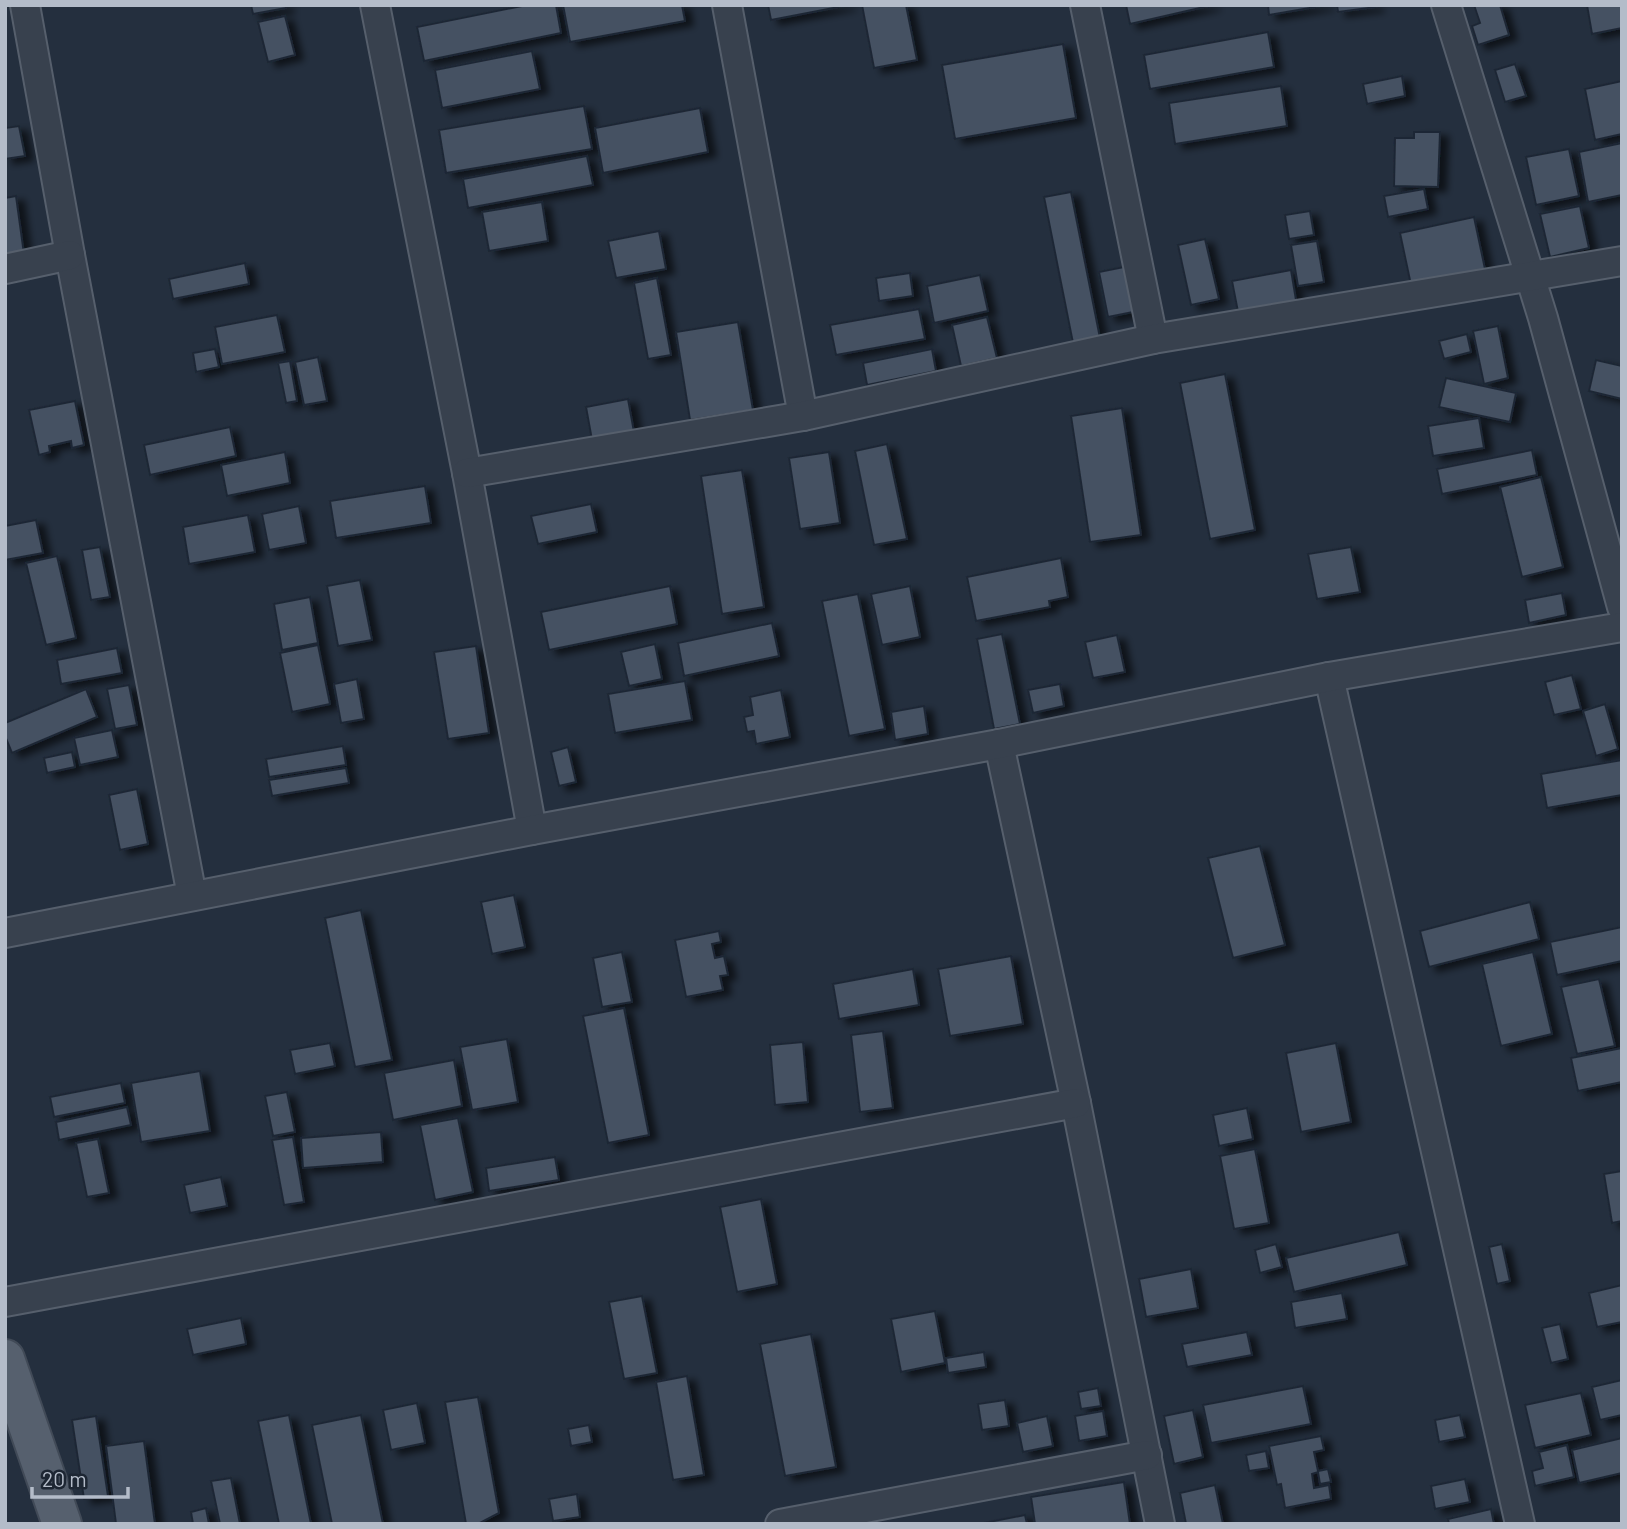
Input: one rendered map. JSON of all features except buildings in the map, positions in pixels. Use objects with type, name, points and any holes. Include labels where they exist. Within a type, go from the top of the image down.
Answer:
[{"type":"main road","points":[[5,1359],[62,1524]]},
{"type":"street","points":[[25,5],[192,896]]},
{"type":"street","points":[[375,5],[467,473],[532,830]]},
{"type":"street","points":[[727,5],[803,416]]},
{"type":"street","points":[[1085,5],[1153,339]]},
{"type":"street","points":[[1446,5],[1528,277],[1543,318],[1622,607]]},
{"type":"street","points":[[5,269],[70,255]]},
{"type":"street","points":[[467,473],[803,416],[1153,339],[1622,261]]},
{"type":"street","points":[[5,933],[532,830],[999,744],[1329,677],[1622,627]]},
{"type":"street","points":[[1329,677],[1520,1524]]},
{"type":"street","points":[[999,744],[1076,1103],[1160,1524]]},
{"type":"street","points":[[5,1302],[1076,1103]]},
{"type":"street","points":[[780,1524],[1147,1455]]}]
